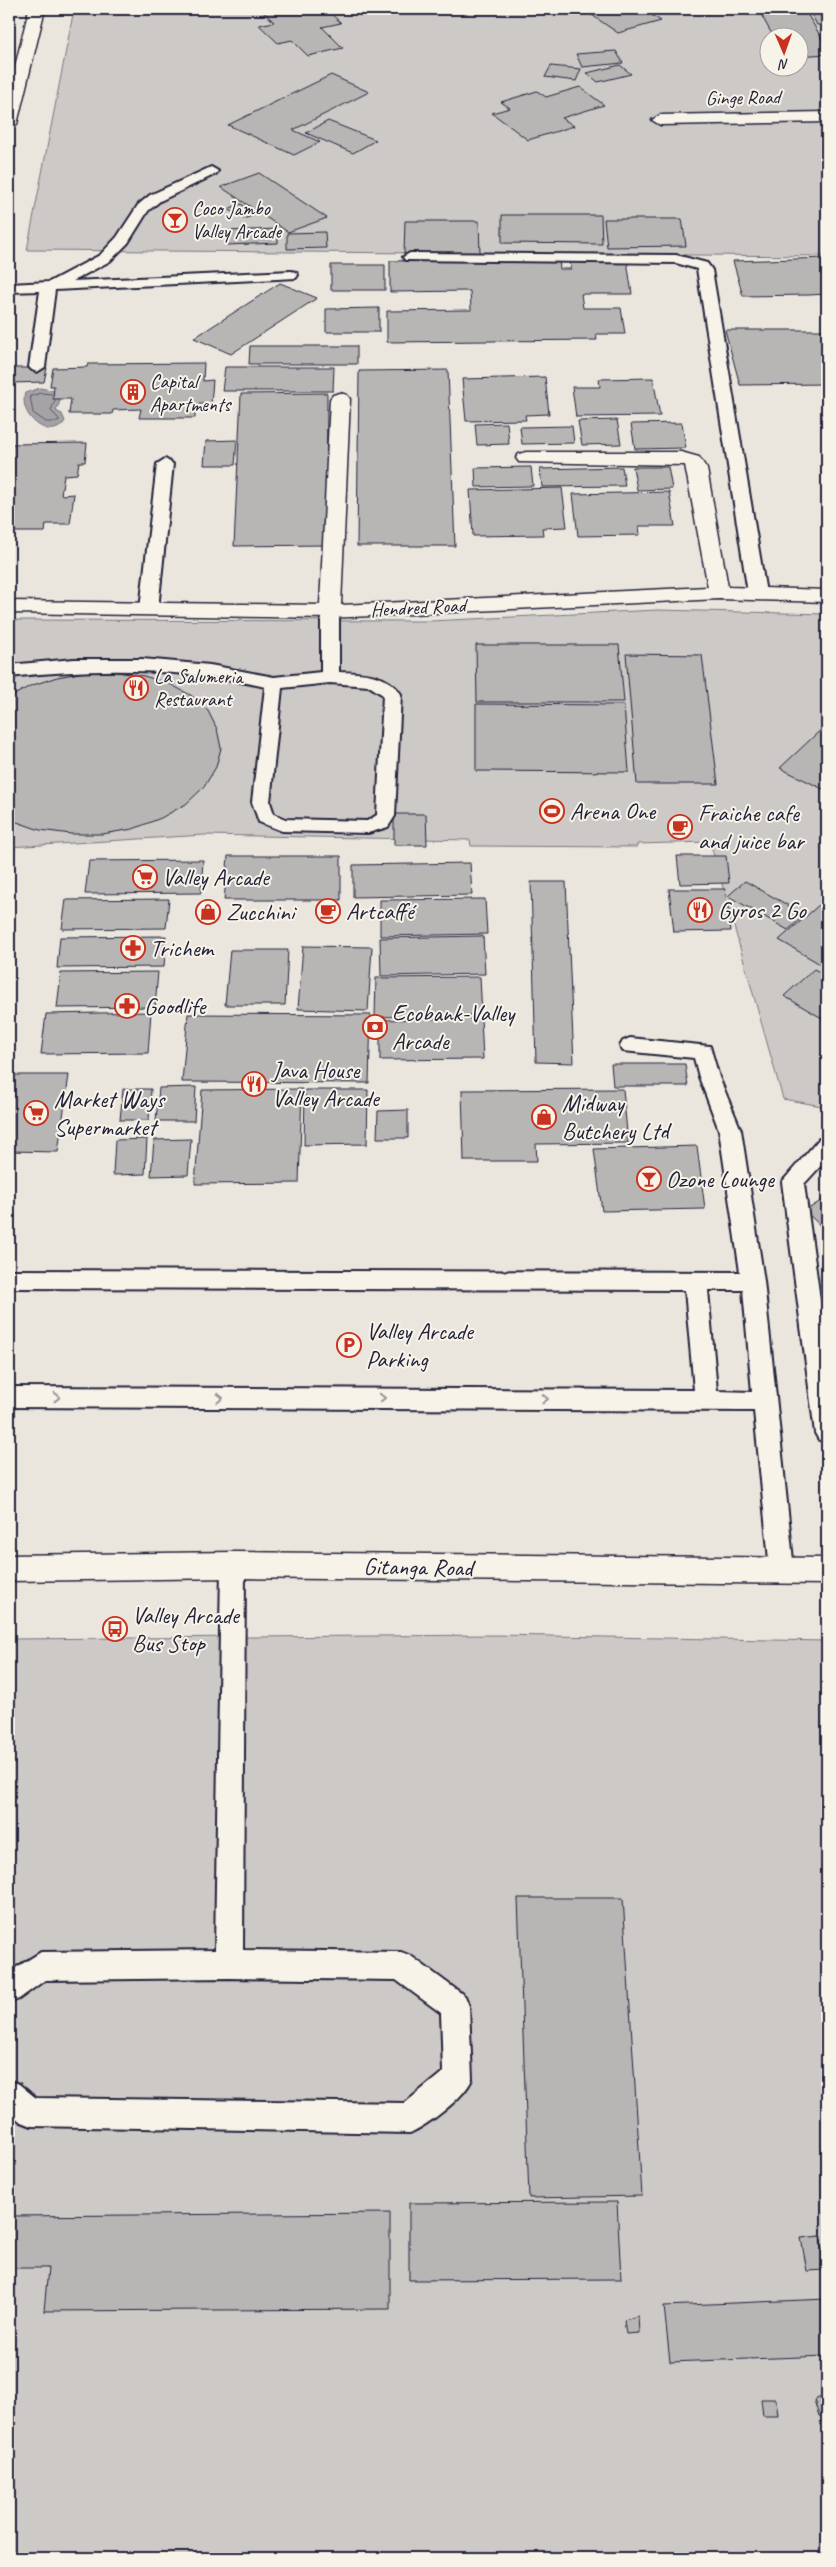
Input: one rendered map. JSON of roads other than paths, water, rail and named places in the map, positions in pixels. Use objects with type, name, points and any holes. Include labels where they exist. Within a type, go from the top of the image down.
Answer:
[{"type":"street","points":[[9,124],[37,9]]},
{"type":"street","name":"Ginge Road","points":[[660,120],[827,117]]},
{"type":"street","points":[[330,612],[340,399]]},
{"type":"street","points":[[526,458],[681,458],[692,461],[697,469],[719,593]]},
{"type":"street","name":"Hendred Road","points":[[9,607],[330,612],[719,593],[827,596]]},
{"type":"street","name":"Gitanga Road","points":[[9,1568],[232,1565],[827,1571]]},
{"type":"lane","points":[[48,288],[105,258],[123,240],[144,208],[155,198],[211,171]]},
{"type":"lane","points":[[410,257],[676,258],[702,266],[706,270],[758,593]]},
{"type":"lane","points":[[9,288],[48,288],[290,275]]},
{"type":"lane","points":[[37,368],[48,288]]},
{"type":"lane","points":[[149,609],[165,464]]},
{"type":"lane","points":[[330,612],[330,677]]},
{"type":"lane","points":[[9,671],[74,666],[202,668],[240,674],[274,683],[330,677],[376,681],[387,685],[392,694],[386,816],[381,823],[368,828],[282,825],[266,818],[261,802],[274,683]]},
{"type":"lane","points":[[630,1046],[703,1052],[709,1077],[730,1130],[753,1281],[782,1570]]},
{"type":"lane","points":[[827,1145],[793,1182],[827,1427]]},
{"type":"lane","points":[[9,1279],[753,1281]]},
{"type":"lane","points":[[696,1282],[706,1400]]},
{"type":"lane","points":[[9,1397],[706,1400],[765,1402]]},
{"type":"lane","points":[[228,1964],[232,1565]]},
{"type":"lane","points":[[9,1989],[41,1966],[228,1964],[400,1966],[454,2006],[458,2078],[410,2118],[31,2112],[9,2094]]},
{"type":"water","points":[[40,388],[56,391],[60,401],[56,411],[62,414],[65,421],[59,427],[45,428],[31,418],[26,411],[25,393]]},
{"type":"place","name":"Coco Jambo Valley Arcade","points":[[175,220]]},
{"type":"place","name":"Capital Apartments","points":[[133,392]]},
{"type":"place","name":"La Salumeria Restaurant","points":[[136,688]]},
{"type":"place","name":"Arena One","points":[[552,811]]},
{"type":"place","name":"Fraiche cafe and juice bar","points":[[680,827]]},
{"type":"place","name":"Valley Arcade","points":[[145,877]]},
{"type":"place","name":"Gyros 2 Go","points":[[700,910]]},
{"type":"place","name":"Artcaffé","points":[[328,911]]},
{"type":"place","name":"Zucchini","points":[[208,912]]},
{"type":"place","name":"Trichem","points":[[133,948]]},
{"type":"place","name":"Goodlife","points":[[127,1006]]},
{"type":"place","name":"Ecobank-Valley Arcade","points":[[375,1027]]},
{"type":"place","name":"Java House Valley Arcade","points":[[254,1084]]},
{"type":"place","name":"Market Ways Supermarket","points":[[36,1113]]},
{"type":"place","name":"Midway Butchery Ltd","points":[[544,1117]]},
{"type":"place","name":"Ozone Lounge","points":[[649,1179]]},
{"type":"place","name":"Valley Arcade Parking","points":[[349,1345]]},
{"type":"place","name":"Valley Arcade Bus Stop","points":[[115,1629]]}]
